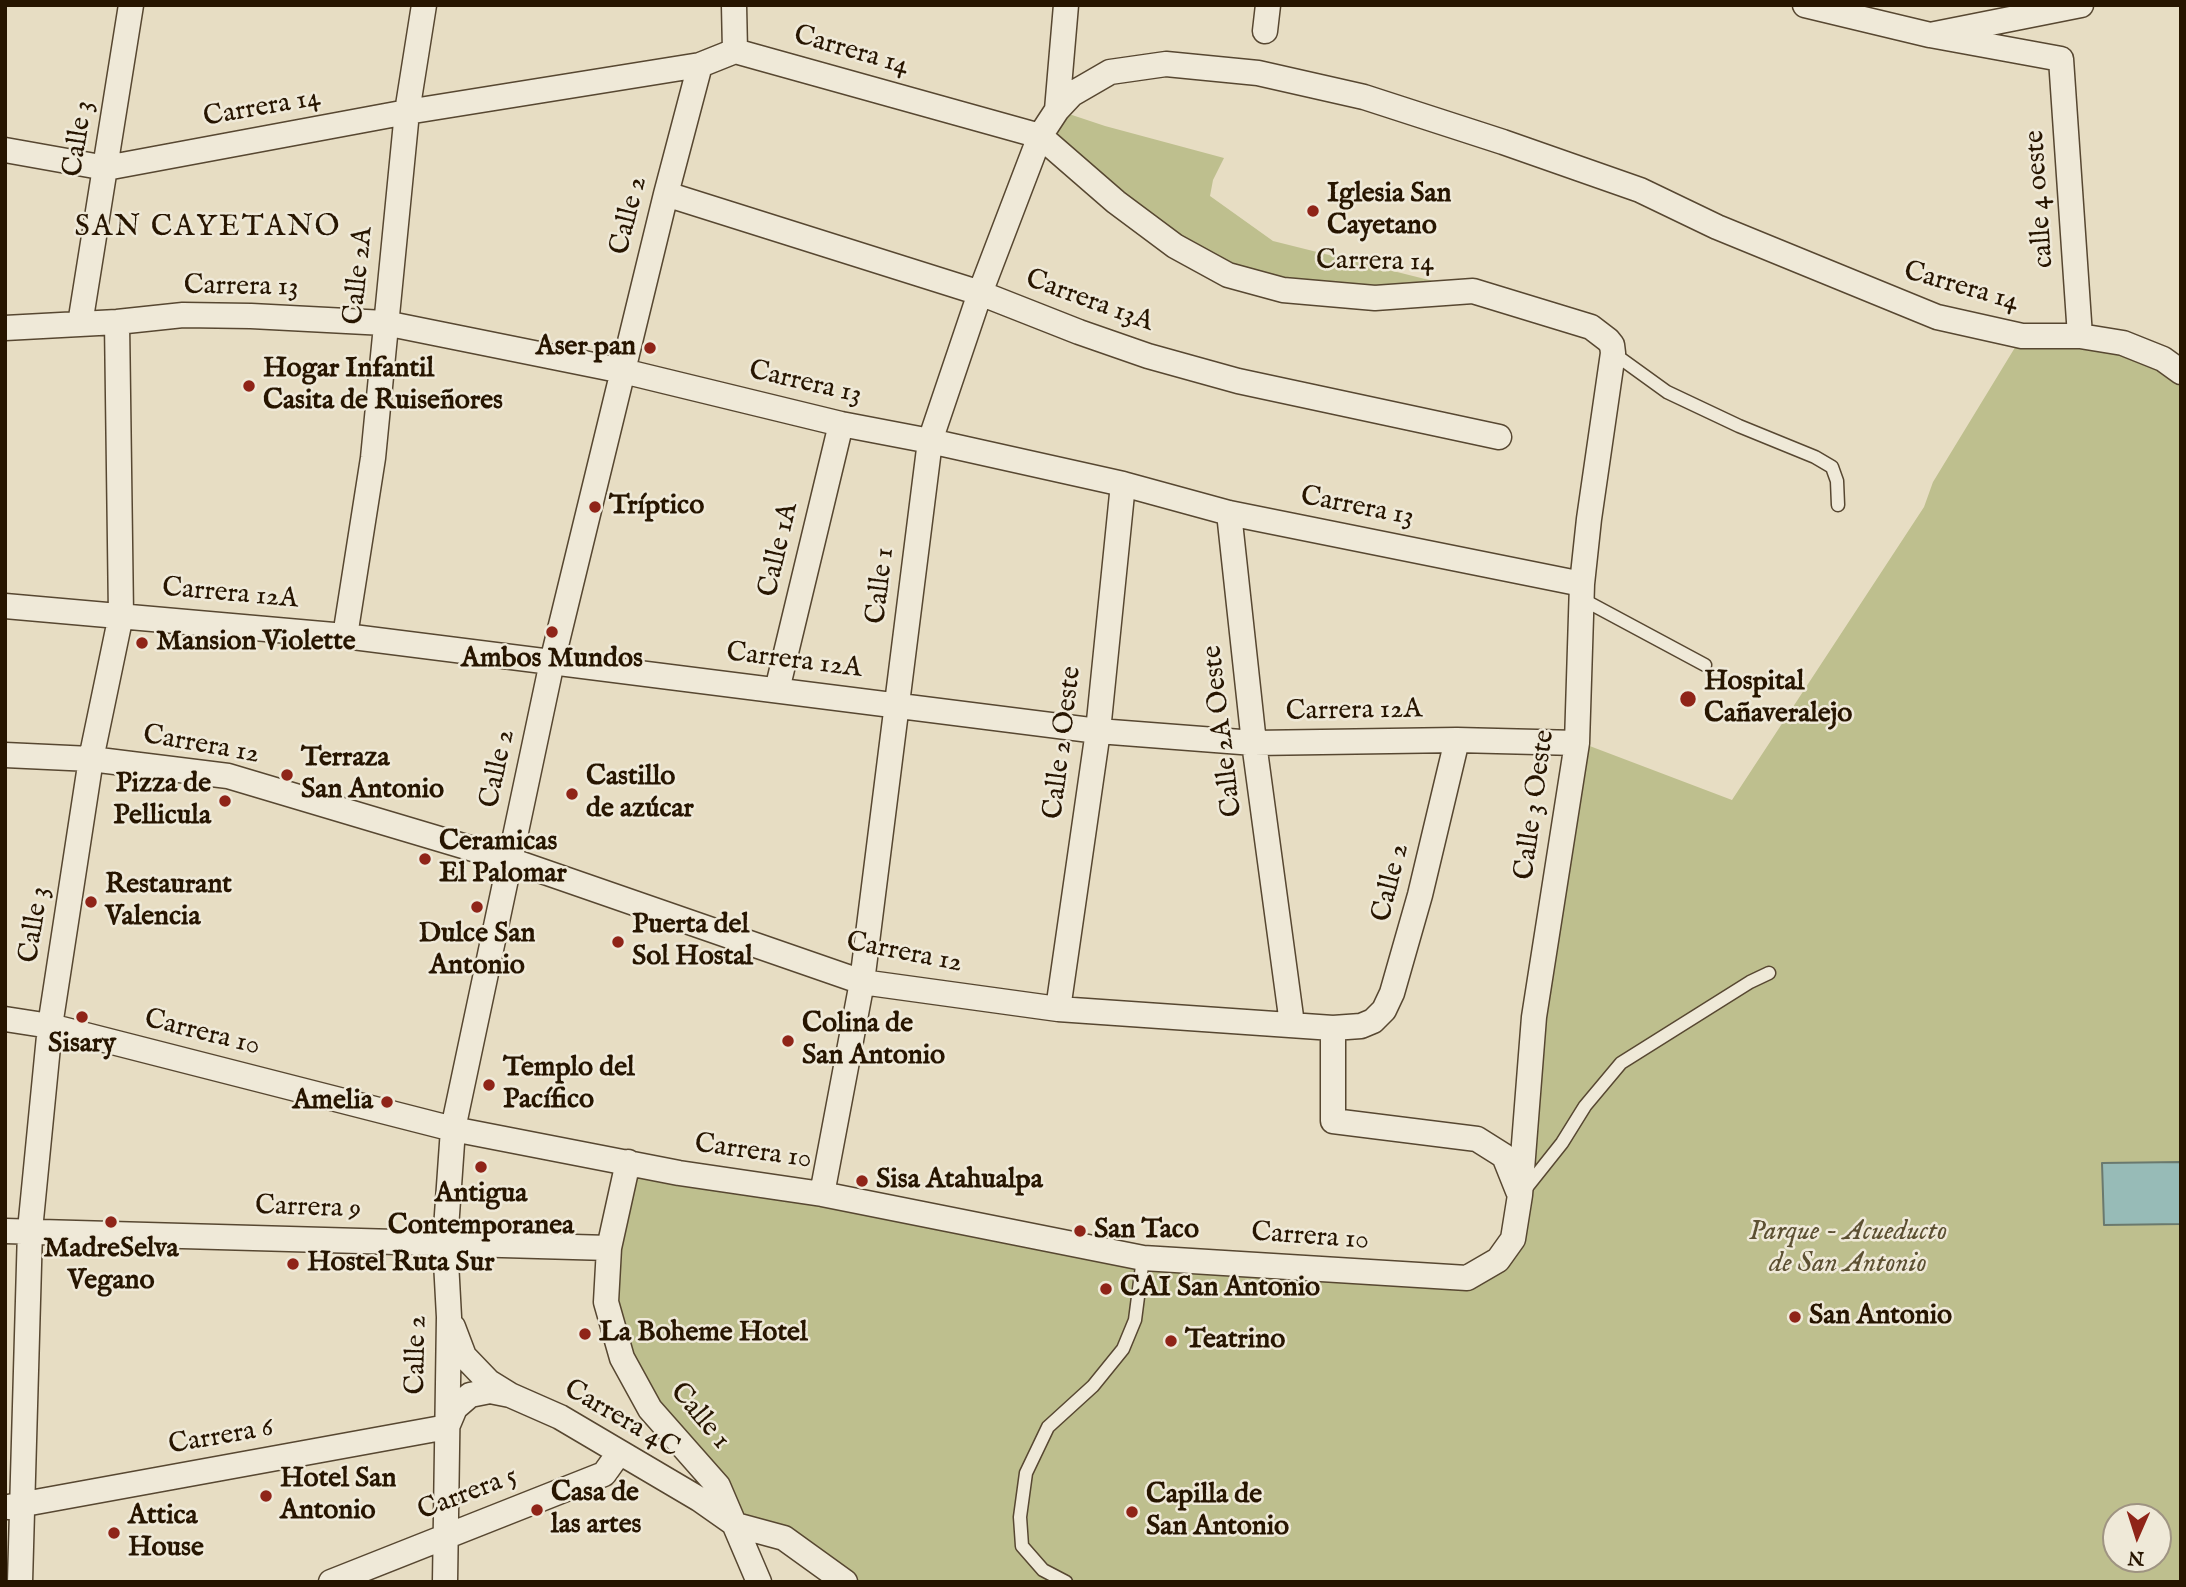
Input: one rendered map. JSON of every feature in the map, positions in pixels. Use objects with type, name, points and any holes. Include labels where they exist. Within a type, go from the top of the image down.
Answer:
[{"type":"street","name":"Calle 3","points":[[80,324],[131,5]]},
{"type":"street","name":"Calle 2A","points":[[345,636],[373,458],[407,112],[424,5]]},
{"type":"street","points":[[734,5],[734,51]]},
{"type":"street","name":"Calle 1","points":[[822,1194],[862,982],[930,441],[981,293],[1040,136],[1057,110],[1066,5]]},
{"type":"street","points":[[1265,31],[1268,5]]},
{"type":"street","points":[[1805,5],[1930,35],[2081,5]]},
{"type":"street","name":"calle 4 oeste","points":[[1930,35],[2062,58],[2080,336]]},
{"type":"street","name":"Carrera 14","points":[[5,150],[106,168],[407,112],[700,65],[734,51],[1040,136],[1116,202],[1166,239],[1228,275],[1283,290],[1376,298],[1473,291],[1591,327],[1608,340],[1613,353]]},
{"type":"street","name":"Carrera 14","points":[[1057,110],[1072,94],[1110,72],[1166,64],[1258,73],[1364,97],[1640,190],[1717,227],[1937,317],[2022,337],[2080,336],[2123,343],[2164,359],[2181,372]]},
{"type":"street","name":"Calle 2","points":[[445,1582],[449,1317],[445,1243],[453,1129],[552,662],[700,65]]},
{"type":"street","name":"Carrera 13A","points":[[666,194],[981,293],[1136,352],[1238,382],[1499,437]]},
{"type":"street","name":"Carrera 13","points":[[5,328],[117,322],[183,315],[385,323],[624,371],[841,424],[1123,484],[1229,513],[1582,592]]},
{"type":"street","name":"Calle 3","points":[[20,1582],[13,1506],[18,1231],[91,759],[121,615],[117,322]]},
{"type":"street","name":"Calle 3 Oeste","points":[[1498,1260],[1513,1239],[1520,1195],[1534,1017],[1577,743],[1582,592],[1589,519],[1613,353]]},
{"type":"street","name":"Calle 1A","points":[[777,690],[841,424]]},
{"type":"street","name":"Calle 2 Oeste","points":[[1058,1009],[1098,731],[1123,484]]},
{"type":"street","name":"Calle 2A Oeste","points":[[1229,513],[1254,743],[1292,1024]]},
{"type":"street","name":"Carrera 12A","points":[[5,606],[345,636],[1098,731],[1254,743],[1457,740],[1577,743]]},
{"type":"street","name":"Calle 2","points":[[1361,1026],[1373,1021],[1384,1010],[1402,963],[1457,740]]},
{"type":"street","name":"Carrera 12","points":[[5,755],[91,759],[228,776],[510,860],[862,982],[1058,1009],[1333,1028],[1361,1026]]},
{"type":"street","name":"Carrera 10","points":[[5,1019],[51,1026],[453,1129],[679,1173],[822,1194],[1143,1258],[1467,1278],[1498,1260]]},
{"type":"street","points":[[1333,1028],[1333,1121],[1477,1139],[1504,1156],[1520,1195]]},
{"type":"street","name":"Calle 1","points":[[628,1162],[609,1248],[606,1302],[622,1359],[650,1409],[718,1486],[759,1582]]},
{"type":"street","name":"Carrera 9","points":[[18,1231],[609,1248]]},
{"type":"street","name":"Carrera 4C","points":[[449,1317],[464,1356],[489,1382],[510,1395],[560,1417],[699,1499],[736,1525],[784,1538],[845,1582]]},
{"type":"street","name":"Carrera 4C","points":[[447,1427],[454,1408],[470,1395],[490,1391],[510,1395]]},
{"type":"street","name":"Carrera 6","points":[[13,1506],[447,1427]]},
{"type":"street","name":"Carrera 5","points":[[331,1582],[604,1474],[619,1453]]},
{"type":"lane","points":[[1613,353],[1667,392],[1832,467],[1837,481],[1838,505]]},
{"type":"lane","points":[[1582,592],[1705,665]]},
{"type":"lane","points":[[1520,1195],[1562,1143],[1585,1106],[1621,1063],[1750,982],[1769,973]]},
{"type":"lane","points":[[1066,1582],[1043,1570],[1022,1545],[1020,1517],[1026,1473],[1048,1427],[1093,1386],[1123,1349],[1135,1320],[1143,1258]]},
{"type":"green space","points":[[1057,110],[1105,126],[1224,158],[1213,180],[1210,196],[1273,241],[1473,291],[1450,294],[1228,275],[1040,136]]},
{"type":"green space","name":"Parque - Acueducto de San Antonio","points":[[2022,336],[2080,336],[2181,372],[2181,1582],[845,1582],[736,1525],[622,1358],[609,1248],[628,1162],[1143,1258],[1467,1278],[1498,1260],[1534,1017],[1587,745],[1732,800],[1924,507],[1933,482]]},
{"type":"water","points":[[2181,1162],[2181,1224],[2104,1225],[2102,1163]]},
{"type":"place","name":"Iglesia San Cayetano","points":[[1313,211]]},
{"type":"place","name":"Aser pan","points":[[650,348]]},
{"type":"place","name":"Hogar Infantil Casita de Ruiseñores","points":[[249,386]]},
{"type":"place","name":"Tríptico","points":[[595,507]]},
{"type":"place","name":"Ambos Mundos","points":[[552,632]]},
{"type":"place","name":"Mansion Violette","points":[[142,643]]},
{"type":"place","name":"Hospital Cañaveralejo","points":[[1688,699]]},
{"type":"place","name":"Terraza San Antonio","points":[[287,775]]},
{"type":"place","name":"Castillo de azúcar","points":[[572,794]]},
{"type":"place","name":"Pizza de Pellicula","points":[[225,801]]},
{"type":"place","name":"Ceramicas El Palomar","points":[[425,859]]},
{"type":"place","name":"Restaurant Valencia","points":[[91,902]]},
{"type":"place","name":"Dulce San Antonio","points":[[477,907]]},
{"type":"place","name":"Puerta del Sol Hostal","points":[[618,942]]},
{"type":"place","name":"Sisary","points":[[82,1017]]},
{"type":"place","name":"Colina de San Antonio","points":[[788,1041]]},
{"type":"place","name":"Templo del Pacífico","points":[[489,1085]]},
{"type":"place","name":"Amelia","points":[[387,1102]]},
{"type":"place","name":"Antigua Contemporanea","points":[[481,1167]]},
{"type":"place","name":"Sisa Atahualpa","points":[[862,1181]]},
{"type":"place","name":"MadreSelva Vegano","points":[[111,1222]]},
{"type":"place","name":"San Taco","points":[[1080,1231]]},
{"type":"place","name":"Hostel Ruta Sur","points":[[293,1264]]},
{"type":"place","name":"CAI San Antonio","points":[[1106,1289]]},
{"type":"place","name":"San Antonio","points":[[1795,1317]]},
{"type":"place","name":"La Boheme Hotel","points":[[585,1334]]},
{"type":"place","name":"Teatrino","points":[[1171,1341]]},
{"type":"place","name":"Hotel San Antonio","points":[[266,1496]]},
{"type":"place","name":"Casa de las artes","points":[[537,1510]]},
{"type":"place","name":"Capilla de San Antonio","points":[[1132,1512]]},
{"type":"place","name":"Attica House","points":[[114,1533]]},
{"type":"district","name":"SAN CAYETANO","points":[[208,229]]}]
